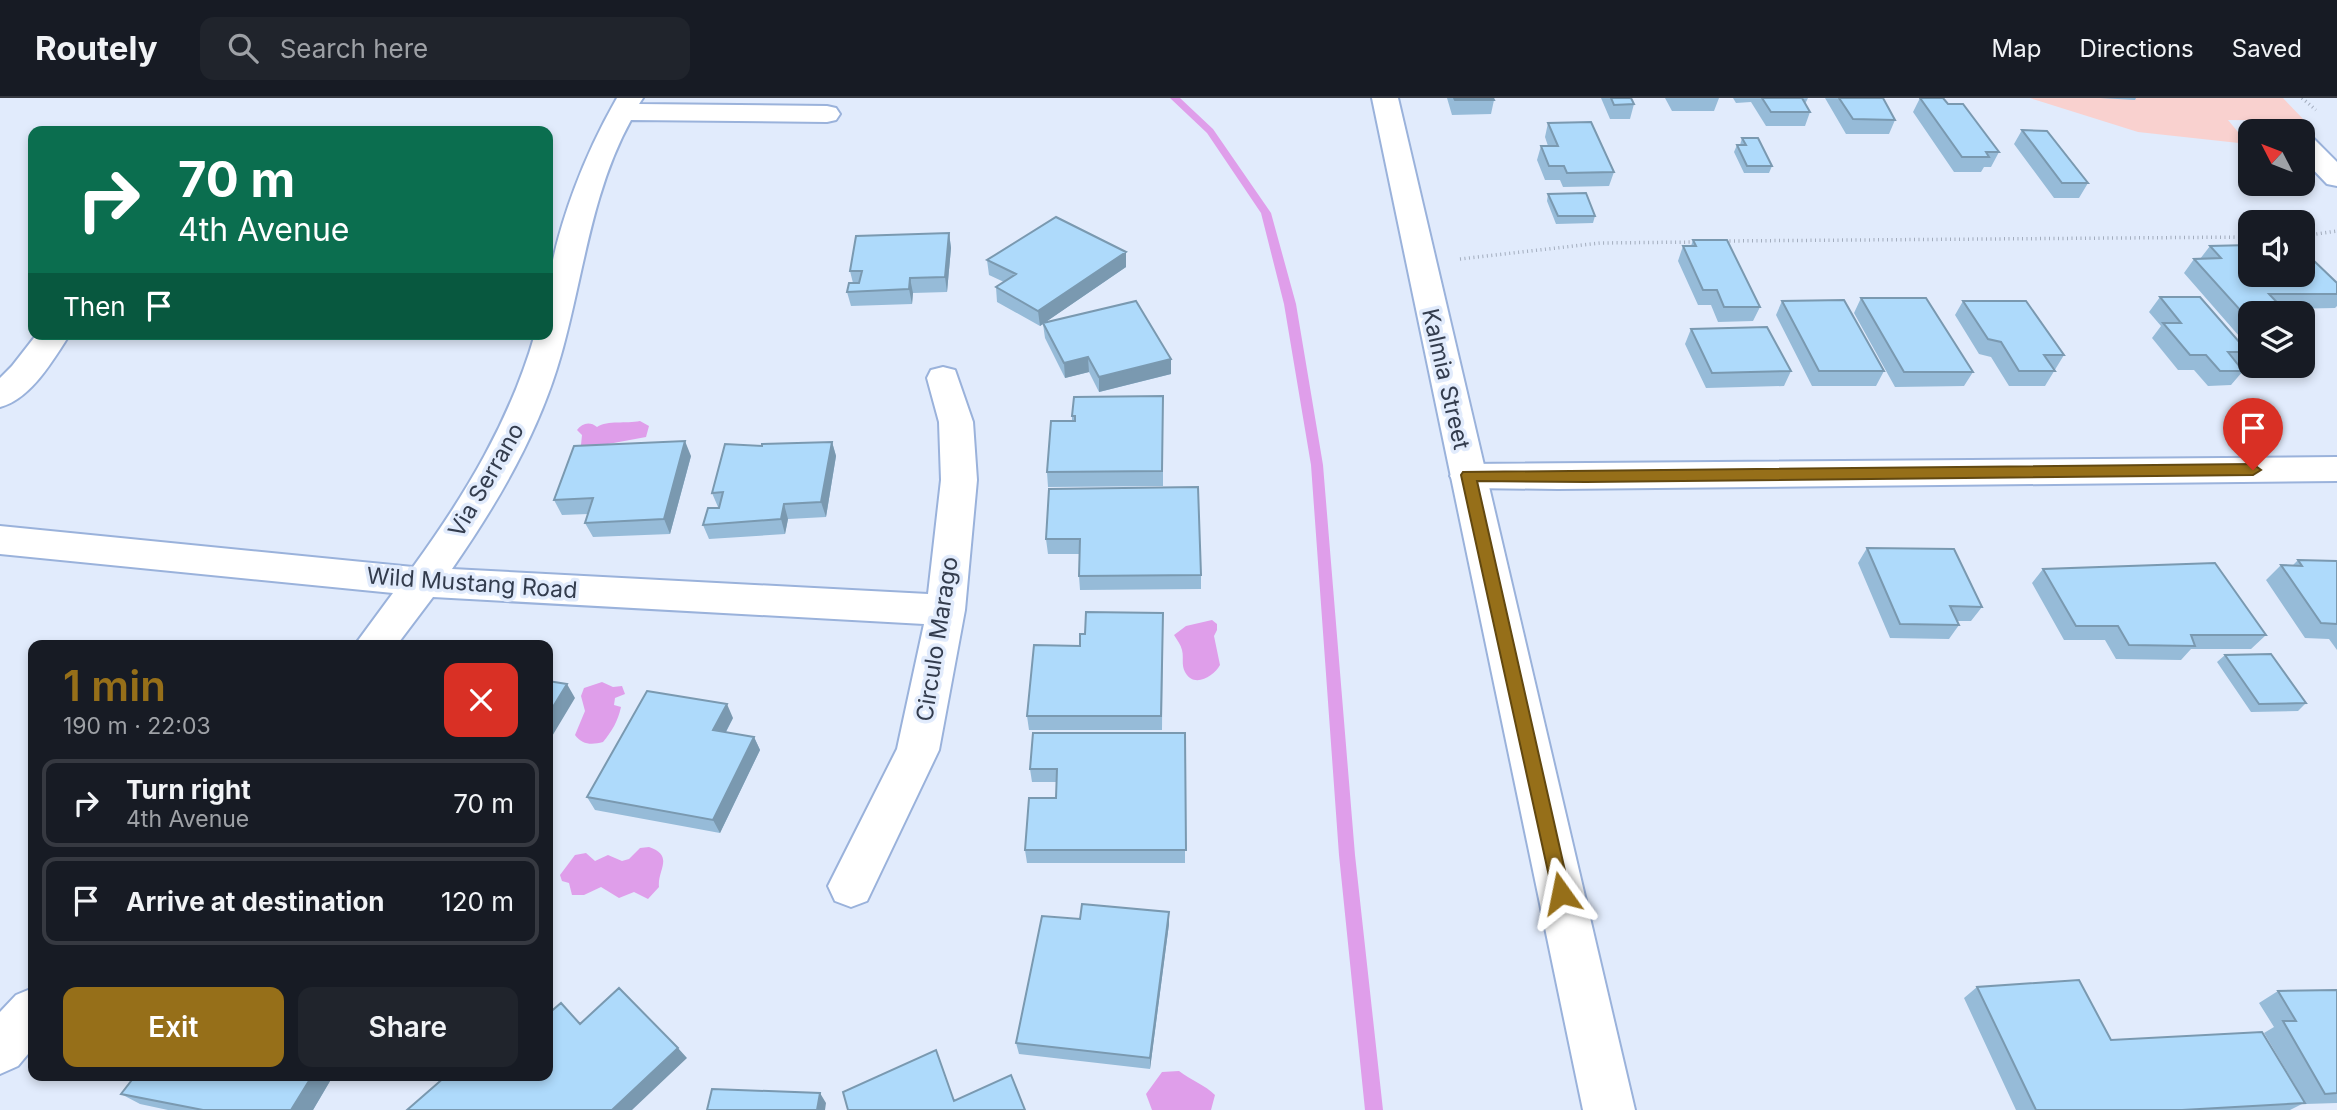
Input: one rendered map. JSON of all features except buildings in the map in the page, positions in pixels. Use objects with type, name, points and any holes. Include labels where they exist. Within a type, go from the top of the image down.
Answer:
[{"type":"street","name":"Kalmia Street","points":[[1385,98],[1609,1110]]},
{"type":"street","points":[[626,105],[827,114]]},
{"type":"street","name":"Via Serrano","points":[[553,325],[585,195],[626,105]]},
{"type":"street","points":[[2315,142],[2337,178]]},
{"type":"street","points":[[0,396],[24,374],[50,340]]},
{"type":"street","name":"Via Serrano","points":[[378,640],[424,582],[513,441],[544,361],[549,340]]},
{"type":"street","name":"Circulo Marago","points":[[851,887],[918,750],[946,610],[959,480],[956,422],[943,377]]},
{"type":"street","points":[[1468,475],[1572,477],[2337,468]]},
{"type":"street","name":"Wild Mustang Road","points":[[0,540],[424,582],[946,610]]},
{"type":"street","points":[[0,1049],[28,1018]]},
{"type":"path","points":[[2315,234],[2337,231]]},
{"type":"path","points":[[1725,241],[2238,237]]},
{"type":"path","points":[[1420,264],[1601,243],[1711,242]]},
{"type":"shaded area","points":[[2030,98],[2283,98],[2303,119],[2228,120],[2238,132],[2238,143],[2138,132]]},
{"type":"shaded area","points":[[640,421],[649,426],[646,437],[592,447],[581,445],[582,435],[577,430],[584,424],[597,427]]},
{"type":"shaded area","points":[[1212,620],[1217,624],[1214,636],[1220,665],[1209,677],[1193,680],[1184,669],[1183,653],[1174,635],[1186,626]]},
{"type":"shaded area","points":[[602,682],[613,687],[622,686],[625,694],[615,698],[614,705],[621,707],[612,730],[603,742],[595,744],[581,741],[575,735],[585,711],[581,696],[584,688]]},
{"type":"shaded area","points":[[649,847],[661,855],[663,864],[659,887],[648,899],[634,892],[619,898],[601,887],[584,895],[572,895],[569,883],[562,881],[560,875],[575,855],[586,853],[595,861],[608,855],[622,861],[629,859],[640,848]]},
{"type":"shaded area","points":[[1179,1071],[1215,1095],[1211,1110],[1152,1110],[1146,1094],[1162,1072]]},
{"type":"waterway","points":[[1175,98],[1210,131],[1266,213],[1290,304],[1317,465],[1347,855],[1374,1110]]},
{"type":"route","points":[[1561,893],[1468,475],[1586,477],[2253,470]]}]
